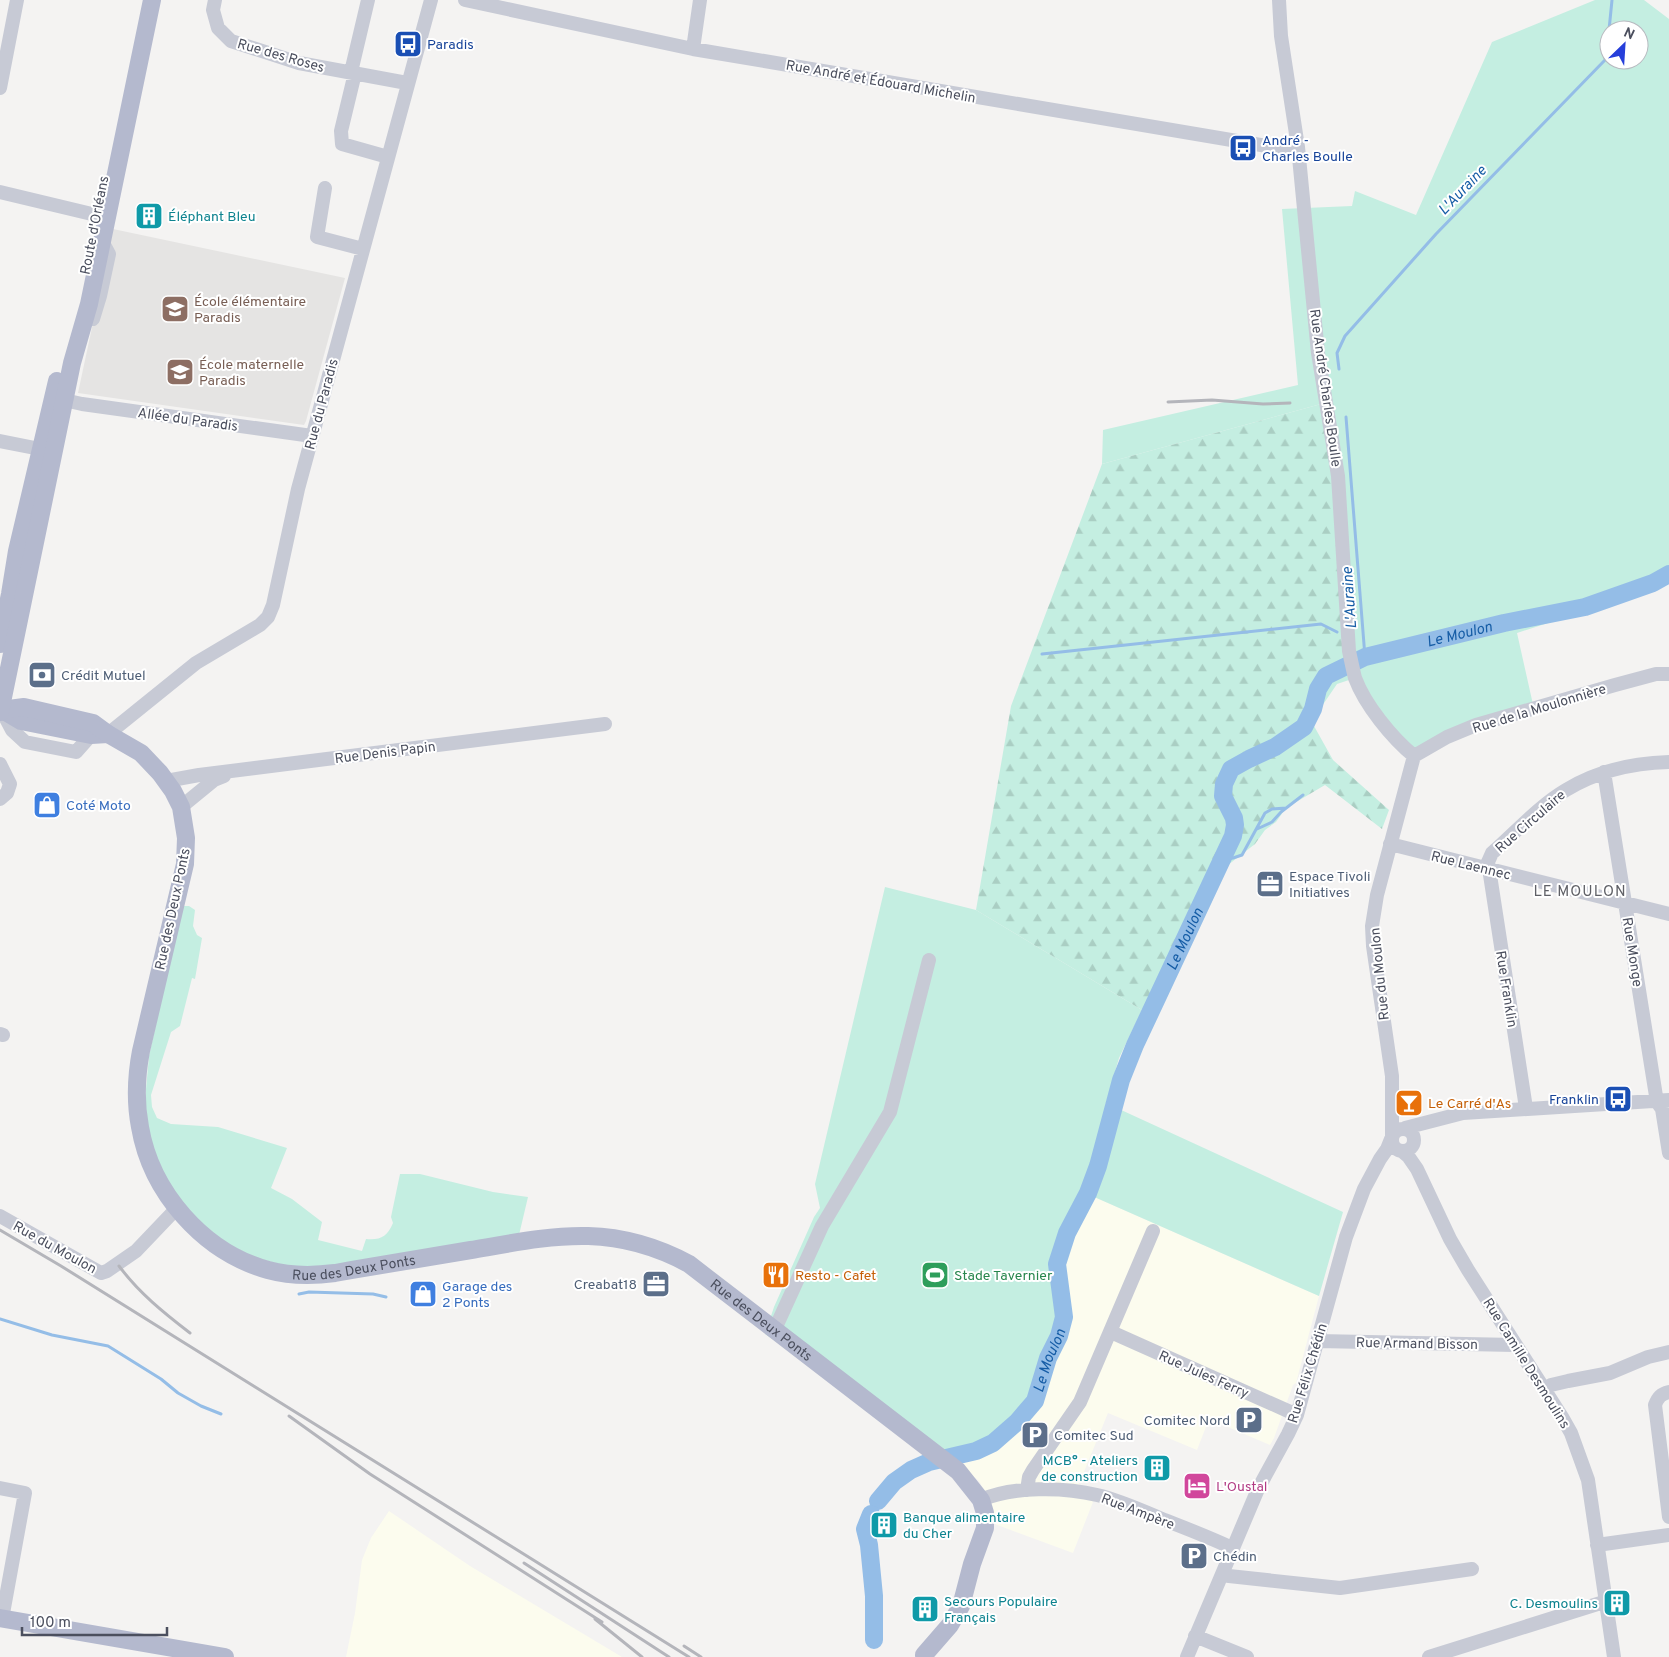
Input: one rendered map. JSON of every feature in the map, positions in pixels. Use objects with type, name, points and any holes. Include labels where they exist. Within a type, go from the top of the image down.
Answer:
[{"type":"main road","name":"Route d'Orléans","points":[[0,708],[27,586],[62,359],[78,302],[141,0]]},
{"type":"main road","name":"Route d'Orléans","points":[[0,644],[17,551],[47,447],[68,401],[72,363],[89,304],[152,0]]},
{"type":"main road","name":"Route d'Orléans","points":[[0,678],[17,600],[17,551]]},
{"type":"main road","name":"Rue des Deux Ponts","points":[[0,708],[21,721],[108,737],[141,753],[163,777],[181,807],[186,838],[184,864],[141,1051],[136,1098],[140,1129],[148,1157],[160,1181],[177,1208],[209,1240],[243,1260],[267,1270],[306,1275],[335,1273],[562,1236],[579,1235],[615,1238],[650,1247],[689,1264],[958,1471],[981,1500]]},
{"type":"main road","points":[[921,1656],[950,1625],[961,1606],[972,1564],[985,1528],[986,1513],[981,1500]]},
{"type":"main road","points":[[1,1619],[225,1657]]},
{"type":"street","points":[[0,88],[5,36],[17,0]]},
{"type":"street","name":"Rue des Roses","points":[[215,0],[213,10],[218,28],[231,41],[299,63],[407,83]]},
{"type":"street","points":[[368,0],[340,131],[342,144],[388,157]]},
{"type":"street","name":"Rue du Paradis","points":[[108,737],[196,663],[260,625],[268,617],[273,605],[298,489],[312,436],[431,0]]},
{"type":"street","name":"Rue André et Édouard Michelin","points":[[465,0],[693,49],[1284,149],[1298,147]]},
{"type":"street","points":[[693,49],[700,0]]},
{"type":"street","name":"Rue André Charles Boulle","points":[[1279,0],[1281,36],[1298,147],[1318,353],[1338,476],[1349,652],[1355,678],[1363,695],[1403,747],[1414,756]]},
{"type":"street","points":[[325,188],[317,237],[363,250]]},
{"type":"street","points":[[0,192],[96,215]]},
{"type":"street","name":"Allée du Paradis","points":[[68,401],[312,436]]},
{"type":"street","points":[[0,442],[47,447]]},
{"type":"street","name":"Rue de la Moulonnière","points":[[1414,756],[1447,737],[1476,725],[1656,674],[1669,674]]},
{"type":"street","name":"Rue Denis Papin","points":[[163,777],[242,771],[605,724]]},
{"type":"street","name":"Rue du Moulon","points":[[1403,1139],[1393,1106],[1392,1076],[1373,946],[1372,926],[1377,895],[1414,756]]},
{"type":"street","name":"Rue Circulaire","points":[[1488,869],[1488,862],[1492,853],[1544,806],[1564,791],[1604,772],[1629,766],[1669,762]]},
{"type":"street","points":[[0,764],[10,784],[7,793],[0,799]]},
{"type":"street","points":[[181,807],[214,780],[242,771]]},
{"type":"street","name":"Rue Monge","points":[[1604,772],[1625,903],[1663,1101],[1662,1110],[1669,1153]]},
{"type":"street","name":"Rue Laennec","points":[[1390,844],[1669,914]]},
{"type":"street","name":"Rue Franklin","points":[[1488,869],[1526,1108]]},
{"type":"street","points":[[775,1330],[822,1226],[890,1112],[929,960]]},
{"type":"street","name":"Rue Félix Chédin","points":[[1187,1657],[1258,1489],[1297,1415],[1346,1237],[1356,1208],[1377,1166],[1403,1139],[1432,1120],[1463,1113],[1663,1101]]},
{"type":"street","name":"Rue Camille Desmoulins","points":[[1403,1139],[1408,1156],[1417,1170],[1450,1239],[1571,1432],[1588,1480],[1614,1657]]},
{"type":"street","name":"Rue du Moulon","points":[[0,1216],[101,1272],[107,1271],[136,1250],[177,1208]]},
{"type":"street","points":[[1027,1490],[1033,1470],[1080,1402],[1154,1231]]},
{"type":"street","name":"Rue Jules Ferry","points":[[1111,1332],[1297,1415]]},
{"type":"street","name":"Rue Armand Bisson","points":[[1318,1341],[1515,1345]]},
{"type":"street","points":[[1544,1389],[1551,1385],[1610,1373],[1648,1357],[1669,1352]]},
{"type":"street","points":[[1669,1392],[1657,1399],[1655,1405],[1664,1443],[1669,1517]]},
{"type":"street","points":[[0,1488],[25,1493],[1,1619]]},
{"type":"street","name":"Rue Ampère","points":[[981,1500],[994,1495],[1027,1490],[1097,1495],[1232,1548]]},
{"type":"street","points":[[1597,1545],[1669,1535]]},
{"type":"street","points":[[1222,1574],[1340,1588],[1472,1569]]},
{"type":"street","points":[[1437,1656],[1607,1601]]},
{"type":"street","points":[[1195,1636],[1247,1657]]},
{"type":"shaded area","points":[[113,229],[345,278],[304,425],[78,393]]},
{"type":"shaded area","points":[[1092,1196],[1319,1296],[1296,1383],[1293,1385],[1270,1445],[1209,1419],[1197,1450],[1108,1413],[1079,1484],[1093,1502],[1073,1553],[992,1523],[987,1495],[979,1481],[947,1458],[976,1451],[1035,1401],[1048,1358],[1059,1336],[1063,1302],[1058,1282],[1057,1264],[1069,1237]]},
{"type":"shaded area","points":[[389,1511],[470,1566],[622,1657],[346,1657],[355,1613],[362,1560],[371,1538]]},
{"type":"green space","points":[[1595,0],[1644,0],[1669,19],[1669,584],[1517,633],[1534,709],[1414,756],[1355,678],[1321,404],[1102,464],[1103,430],[1298,385],[1282,209],[1352,206],[1355,191],[1416,215],[1492,42]]},
{"type":"green space","points":[[1321,404],[1332,429],[1355,678],[1337,684],[1322,706],[1314,726],[1333,760],[1389,810],[1382,829],[1325,785],[1286,808],[1276,822],[1265,830],[1255,844],[1228,865],[1209,904],[1154,987],[1142,1010],[976,910],[1011,706],[1102,464]]},
{"type":"green space","points":[[885,887],[976,910],[1142,1010],[1119,1058],[1094,1154],[1081,1188],[1057,1236],[1058,1282],[1064,1317],[1059,1336],[1048,1358],[1035,1401],[1017,1422],[993,1443],[976,1451],[947,1458],[765,1334],[774,1307],[814,1217],[820,1208],[815,1184]]},
{"type":"green space","points":[[182,906],[189,906],[195,910],[193,926],[197,935],[202,938],[195,979],[192,978],[180,1026],[171,1032],[151,1095],[152,1107],[157,1118],[171,1124],[218,1127],[287,1148],[271,1188],[292,1199],[322,1222],[318,1240],[362,1251],[366,1239],[383,1237],[393,1223],[391,1217],[400,1174],[420,1174],[493,1192],[528,1197],[519,1235],[335,1266],[298,1269],[253,1257],[219,1239],[185,1208],[164,1177],[149,1135],[145,1100],[149,1056]]},
{"type":"green space","points":[[1119,1109],[1343,1212],[1319,1296],[1092,1196],[1103,1167]]},
{"type":"waterway","name":"L'Auraine","points":[[1610,20],[1612,0]]},
{"type":"waterway","name":"L'Auraine","points":[[1339,369],[1337,353],[1345,336],[1436,234],[1599,66]]},
{"type":"waterway","name":"L'Auraine","points":[[1346,417],[1365,657]]},
{"type":"waterway","name":"Le Moulon","points":[[878,1501],[894,1482],[911,1470],[929,1462],[976,1451],[993,1443],[1017,1422],[1035,1401],[1048,1358],[1059,1336],[1064,1317],[1057,1264],[1067,1233],[1088,1193],[1098,1166],[1121,1080],[1135,1045],[1233,836],[1234,818],[1223,796],[1224,784],[1231,769],[1275,747],[1304,727],[1313,709],[1318,689],[1326,676],[1365,657],[1504,623],[1585,607],[1653,583],[1669,574]]},
{"type":"waterway","points":[[1042,654],[1321,624],[1337,632]]},
{"type":"waterway","points":[[1257,829],[1272,822],[1281,812],[1303,795]]},
{"type":"waterway","points":[[1222,860],[1242,855],[1265,813],[1272,809],[1286,808]]},
{"type":"waterway","points":[[299,1294],[309,1292],[373,1294],[386,1297]]},
{"type":"waterway","points":[[0,1319],[52,1335],[108,1346],[161,1379],[178,1393],[201,1406],[221,1414]]},
{"type":"waterway","name":"Le Moulon","points":[[871,1514],[865,1529],[869,1545],[874,1596],[874,1640]]},
{"type":"railway","points":[[1168,402],[1212,400],[1263,404],[1290,403]]},
{"type":"railway","points":[[0,1230],[61,1266],[689,1657]]},
{"type":"railway","points":[[119,1266],[143,1294],[190,1333]]},
{"type":"railway","points":[[289,1416],[370,1474],[602,1622]]},
{"type":"railway","points":[[524,1563],[669,1657]]},
{"type":"railway","points":[[595,1619],[642,1657]]},
{"type":"railway","points":[[684,1646],[701,1657]]},
{"type":"place","name":"Paradis","points":[[408,44]]},
{"type":"place","name":"André - Charles Boulle","points":[[1243,148]]},
{"type":"place","name":"Éléphant Bleu","points":[[149,216]]},
{"type":"place","name":"École élémentaire Paradis","points":[[175,309]]},
{"type":"place","name":"École maternelle Paradis","points":[[180,372]]},
{"type":"place","name":"Crédit Mutuel","points":[[42,675]]},
{"type":"place","name":"Coté Moto","points":[[47,805]]},
{"type":"place","name":"Espace Tivoli Initiatives","points":[[1270,884]]},
{"type":"place","name":"Franklin","points":[[1618,1099]]},
{"type":"place","name":"Le Carré d'As","points":[[1409,1103]]},
{"type":"place","name":"Resto - Cafet","points":[[776,1275]]},
{"type":"place","name":"Stade Tavernier","points":[[935,1275]]},
{"type":"place","name":"Creabat18","points":[[656,1284]]},
{"type":"place","name":"Garage des 2 Ponts","points":[[423,1294]]},
{"type":"place","name":"Comitec Nord","points":[[1249,1420]]},
{"type":"place","name":"Comitec Sud","points":[[1035,1435]]},
{"type":"place","name":"MCB° - Ateliers de construction","points":[[1157,1468]]},
{"type":"place","name":"L'Oustal","points":[[1197,1486]]},
{"type":"place","name":"Banque alimentaire du Cher","points":[[884,1525]]},
{"type":"place","name":"Chédin","points":[[1194,1556]]},
{"type":"place","name":"C. Desmoulins","points":[[1617,1603]]},
{"type":"place","name":"Secours Populaire Français","points":[[925,1609]]},
{"type":"district","name":"LE MOULON","points":[[1580,891]]}]
